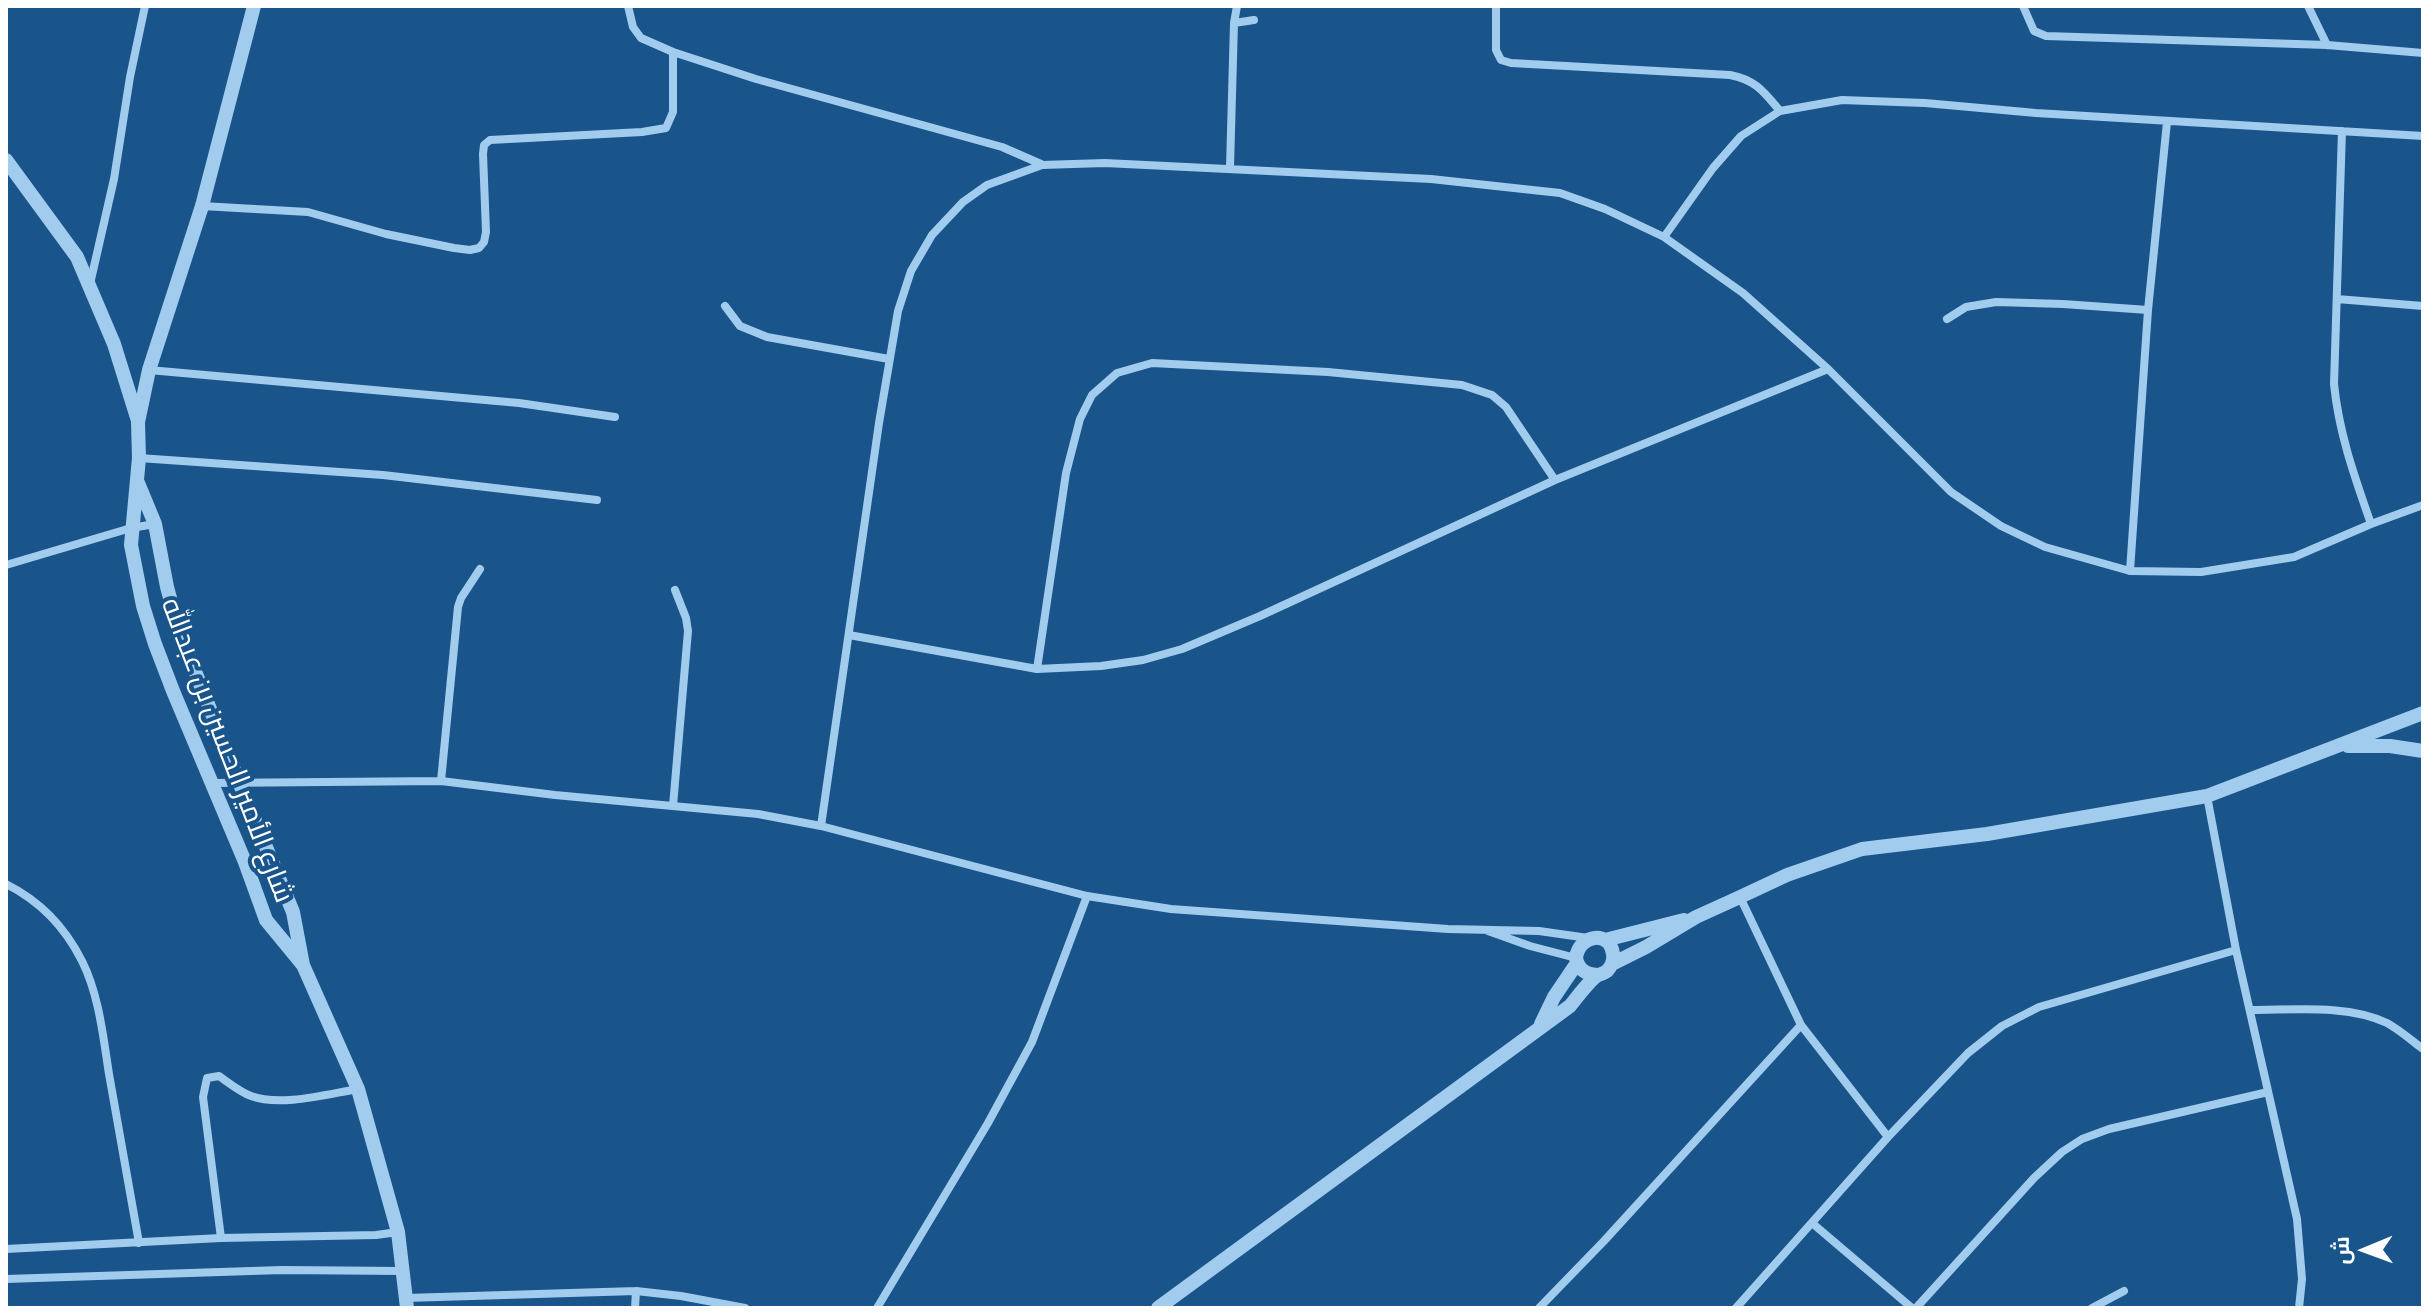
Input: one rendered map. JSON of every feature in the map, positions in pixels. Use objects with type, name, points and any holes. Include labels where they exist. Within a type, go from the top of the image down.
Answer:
[{"type":"street","points":[[90,285],[114,179],[145,6]]},
{"type":"street","points":[[137,480],[138,422],[149,370],[202,206],[254,6]]},
{"type":"street","points":[[628,6],[633,27],[641,38],[673,52],[756,79],[1002,147],[1042,165]]},
{"type":"street","points":[[1230,167],[1237,6]]},
{"type":"street","points":[[1496,6],[1496,50],[1501,60],[1730,75],[1749,79],[1780,111]]},
{"type":"street","points":[[2023,6],[2034,31],[2046,36],[2327,45],[2423,53]]},
{"type":"street","points":[[2308,6],[2327,45]]},
{"type":"street","points":[[1234,23],[1254,20]]},
{"type":"street","points":[[202,206],[308,212],[386,234],[454,248],[479,248],[486,232],[483,154],[487,143],[490,140],[666,128],[673,112],[673,52]]},
{"type":"street","points":[[1664,237],[1713,168],[1741,136],[1780,111],[1842,100],[2423,136]]},
{"type":"street","points":[[2130,571],[2148,310],[2167,122]]},
{"type":"street","points":[[2342,131],[2334,384],[2345,446],[2371,524]]},
{"type":"street","points":[[6,160],[77,257],[114,344],[138,422]]},
{"type":"street","points":[[821,826],[889,359],[898,311],[911,271],[932,235],[963,202],[987,185],[1042,165],[1105,163],[1230,167],[1431,179],[1560,193],[1605,209],[1664,237],[1743,293],[1828,369],[1951,492],[2001,526],[2045,547],[2130,571],[2201,572],[2294,557],[2423,505]]},
{"type":"street","points":[[2337,299],[2423,306]]},
{"type":"street","points":[[1947,319],[1966,307],[1996,302],[2148,310]]},
{"type":"street","points":[[725,306],[740,326],[767,337],[889,359]]},
{"type":"street","points":[[1037,669],[1066,473],[1080,419],[1092,395],[1117,373],[1152,363],[1328,372],[1462,385],[1492,395],[1506,407],[1555,480]]},
{"type":"street","points":[[849,635],[1037,669],[1101,666],[1143,660],[1182,649],[1260,616],[1555,480],[1828,369]]},
{"type":"street","points":[[149,370],[519,403],[615,417]]},
{"type":"street","points":[[139,458],[383,475],[597,500]]},
{"type":"street","name":"شارع الأمير الحسين بن عبدالله","points":[[137,480],[155,524],[179,631],[293,912],[303,965],[358,1089],[398,1232],[406,1303]]},
{"type":"street","name":"شارع الأمير الحسين بن عبدالله","points":[[137,480],[131,528],[134,570],[143,606],[173,691],[266,920],[303,965]]},
{"type":"street","points":[[6,565],[131,528],[155,524]]},
{"type":"street","points":[[441,781],[458,607],[480,569]]},
{"type":"street","points":[[673,806],[688,631],[675,590]]},
{"type":"street","points":[[1480,928],[1576,960],[1581,970],[1597,975],[1696,917],[1802,870],[1862,849],[1987,834],[2207,796],[2423,713]]},
{"type":"street","points":[[2336,747],[2390,746],[2423,751]]},
{"type":"street","points":[[211,783],[441,781],[758,814],[821,826],[1087,896],[1171,909],[1597,937],[1611,947],[1612,964]]},
{"type":"street","points":[[2207,796],[2236,950],[2297,1219],[2302,1279],[2299,1308]]},
{"type":"street","points":[[6,884],[28,895],[49,914],[67,935],[83,962],[98,1008],[139,1243]]},
{"type":"street","points":[[877,1308],[972,1150],[1032,1042],[1087,896]]},
{"type":"street","points":[[1740,897],[1801,1025],[1888,1137]]},
{"type":"street","points":[[1605,940],[1696,917]]},
{"type":"street","points":[[1538,1028],[1576,960],[1581,943],[1588,938]]},
{"type":"street","points":[[1736,1308],[1888,1137],[1968,1053],[2002,1026],[2039,1007],[2236,950]]},
{"type":"street","points":[[1158,1308],[1570,1006],[1597,975]]},
{"type":"street","points":[[2251,1010],[2332,1009],[2387,1023],[2423,1049]]},
{"type":"street","points":[[1539,1308],[1801,1025]]},
{"type":"street","points":[[221,1238],[203,1097],[207,1078],[219,1076],[253,1097],[269,1099],[295,1099],[358,1089]]},
{"type":"street","points":[[1812,1223],[1914,1308],[2034,1178],[2062,1152],[2082,1139],[2109,1129],[2268,1092]]},
{"type":"street","points":[[6,1249],[398,1232]]},
{"type":"street","points":[[6,1279],[282,1270],[402,1271]]},
{"type":"street","points":[[406,1303],[636,1291],[745,1308]]},
{"type":"street","points":[[635,1308],[636,1291]]},
{"type":"street","points":[[2092,1308],[2124,1291]]}]
